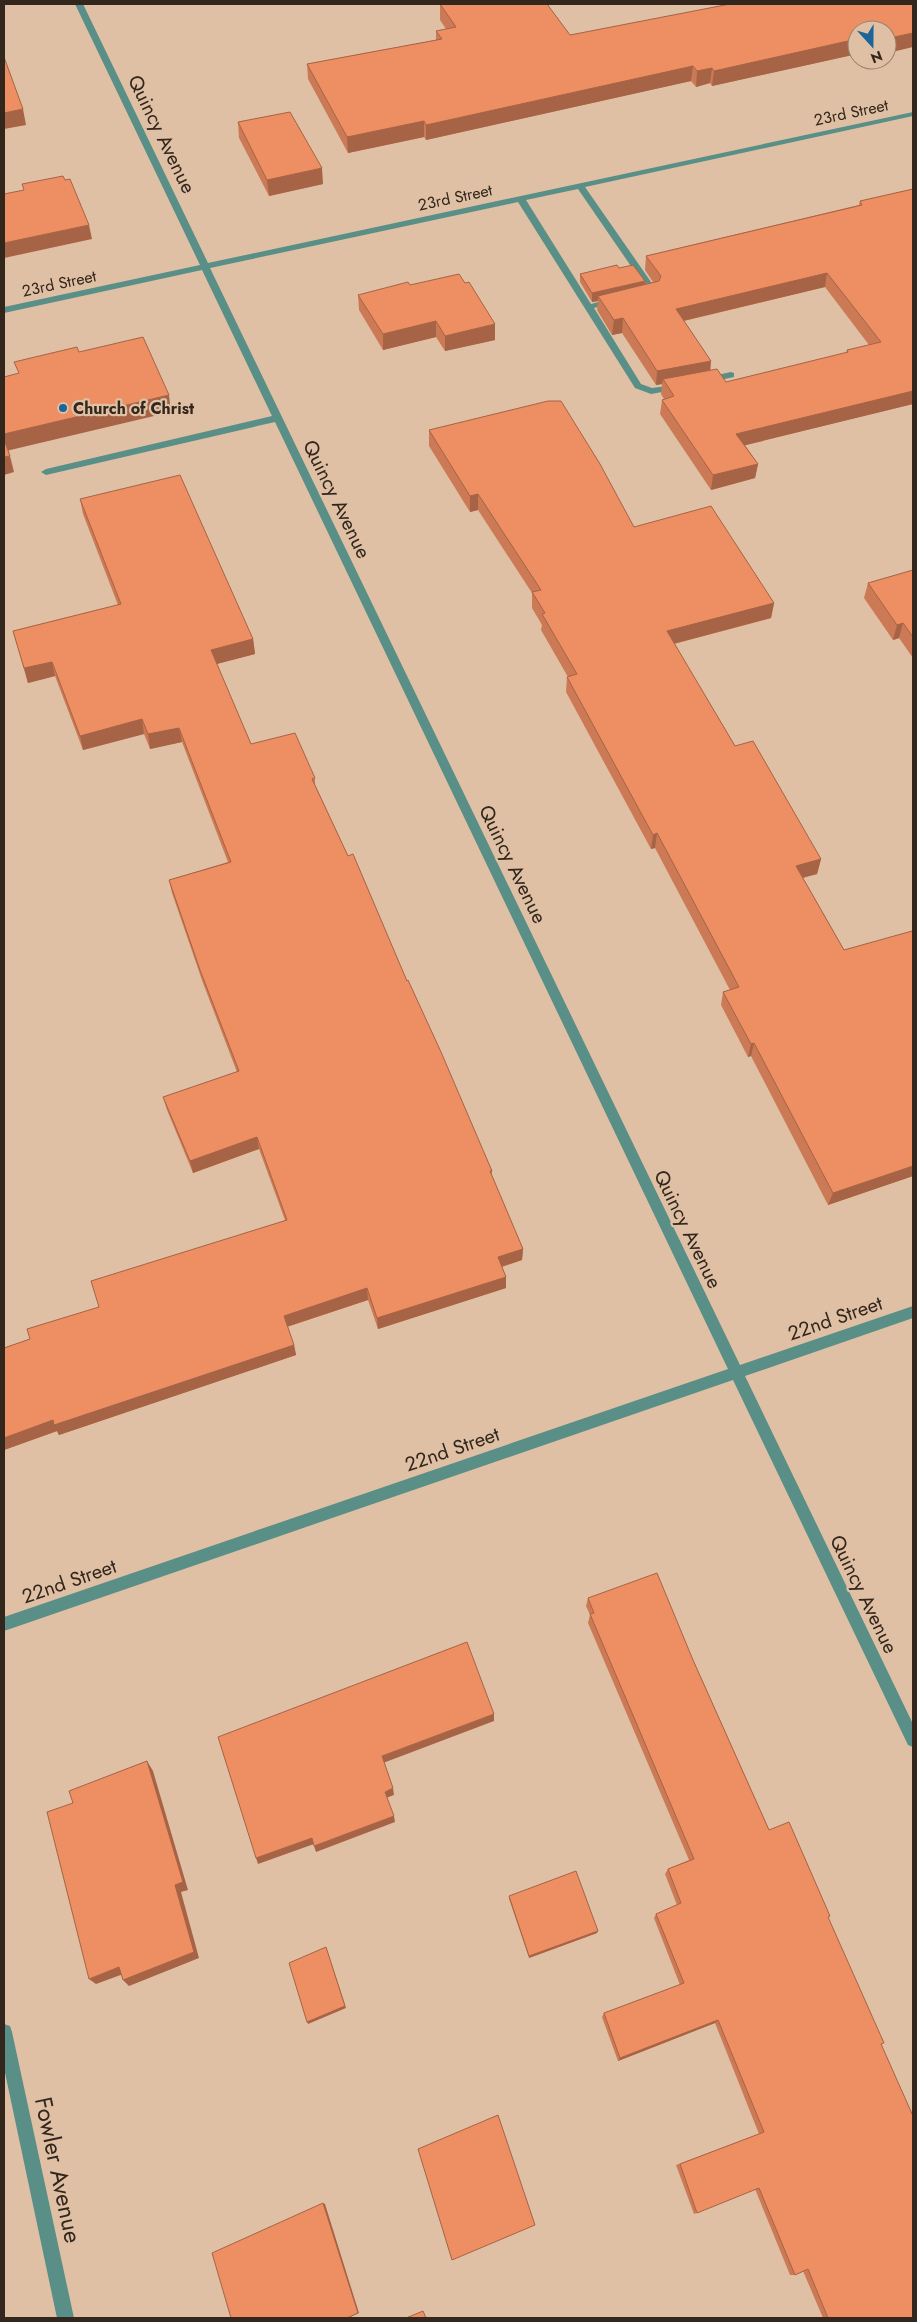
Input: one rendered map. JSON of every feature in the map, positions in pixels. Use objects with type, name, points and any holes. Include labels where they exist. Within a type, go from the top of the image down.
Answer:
[{"type":"street","name":"Quincy Avenue","points":[[79,4],[913,1740]]},
{"type":"street","name":"23rd Street","points":[[4,310],[913,114]]},
{"type":"street","points":[[580,186],[653,292],[589,307]]},
{"type":"street","points":[[520,198],[638,386],[651,391],[731,375]]},
{"type":"street","points":[[46,472],[278,418]]},
{"type":"street","name":"22nd Street","points":[[4,1624],[913,1312]]},
{"type":"street","name":"Fowler Avenue","points":[[4,2032],[66,2318]]},
{"type":"building","points":[[440,4],[547,4],[570,35],[730,4],[913,4],[913,33],[897,36],[897,20],[847,20],[847,41],[714,71],[712,68],[697,71],[693,66],[426,125],[424,121],[347,137],[307,64],[442,39],[436,31],[456,27]]},
{"type":"building","points":[[4,57],[23,109],[4,113]]},
{"type":"building","points":[[290,112],[322,168],[267,180],[238,122]]},
{"type":"building","points":[[63,176],[65,180],[70,179],[89,225],[4,243],[4,194],[24,190],[22,184]]},
{"type":"building","points":[[913,189],[913,391],[736,434],[758,464],[713,475],[662,400],[674,396],[663,379],[717,369],[726,382],[881,342],[827,273],[676,309],[711,361],[657,371],[623,318],[614,320],[598,296],[659,281],[661,276],[646,256],[862,205],[860,201]]},
{"type":"building","points":[[617,265],[619,268],[633,265],[645,281],[592,293],[580,274]]},
{"type":"building","points":[[459,274],[465,283],[469,282],[495,324],[445,336],[436,321],[383,334],[358,295],[408,282],[410,285]]},
{"type":"building","points":[[143,337],[169,395],[4,434],[4,377],[19,373],[14,362],[77,347],[79,352]]},
{"type":"building","points":[[548,401],[561,401],[600,464],[634,527],[711,506],[774,603],[667,631],[735,746],[753,741],[821,859],[796,866],[844,950],[912,931],[913,933],[913,1166],[833,1193],[754,1043],[751,1044],[723,992],[739,987],[657,833],[653,835],[567,677],[577,674],[542,614],[545,613],[532,592],[541,590],[478,494],[470,496],[429,430]]},
{"type":"building","points":[[4,439],[10,456],[4,457]]},
{"type":"building","points":[[180,475],[253,639],[211,650],[251,744],[295,733],[315,778],[312,779],[348,856],[353,854],[407,981],[441,1052],[523,1249],[498,1257],[506,1277],[377,1318],[367,1288],[284,1316],[294,1345],[54,1425],[53,1420],[4,1438],[4,1348],[30,1339],[27,1329],[99,1307],[91,1281],[287,1220],[257,1137],[190,1161],[163,1097],[239,1071],[200,970],[169,880],[231,862],[179,728],[148,734],[142,719],[80,736],[52,662],[24,668],[13,631],[121,604],[80,499]]},
{"type":"building","points":[[913,570],[913,637],[903,623],[897,625],[868,583]]},
{"type":"building","points":[[657,1573],[693,1660],[769,1830],[789,1822],[830,1916],[828,1917],[884,2043],[881,2044],[913,2116],[913,2318],[828,2318],[808,2269],[795,2275],[759,2188],[697,2213],[680,2164],[764,2132],[718,2020],[620,2058],[604,2013],[684,1983],[656,1914],[681,1903],[668,1869],[694,1859],[590,1614],[594,1613],[588,1598]]},
{"type":"building","points":[[467,1642],[494,1714],[382,1756],[393,1788],[385,1792],[394,1816],[314,1846],[312,1838],[256,1858],[218,1737]]},
{"type":"building","points":[[147,1761],[183,1882],[175,1885],[194,1952],[123,1980],[119,1967],[89,1979],[47,1812],[73,1803],[69,1791]]},
{"type":"building","points":[[576,1871],[598,1931],[529,1956],[509,1896]]},
{"type":"building","points":[[326,1947],[345,2006],[307,2022],[289,1963]]},
{"type":"building","points":[[498,2115],[535,2225],[452,2260],[418,2149]]},
{"type":"building","points":[[323,2203],[358,2313],[347,2318],[231,2318],[212,2253]]},
{"type":"building","points":[[423,2311],[426,2318],[406,2318]]},
{"type":"place","name":"Church of Christ","points":[[63,408]]}]
